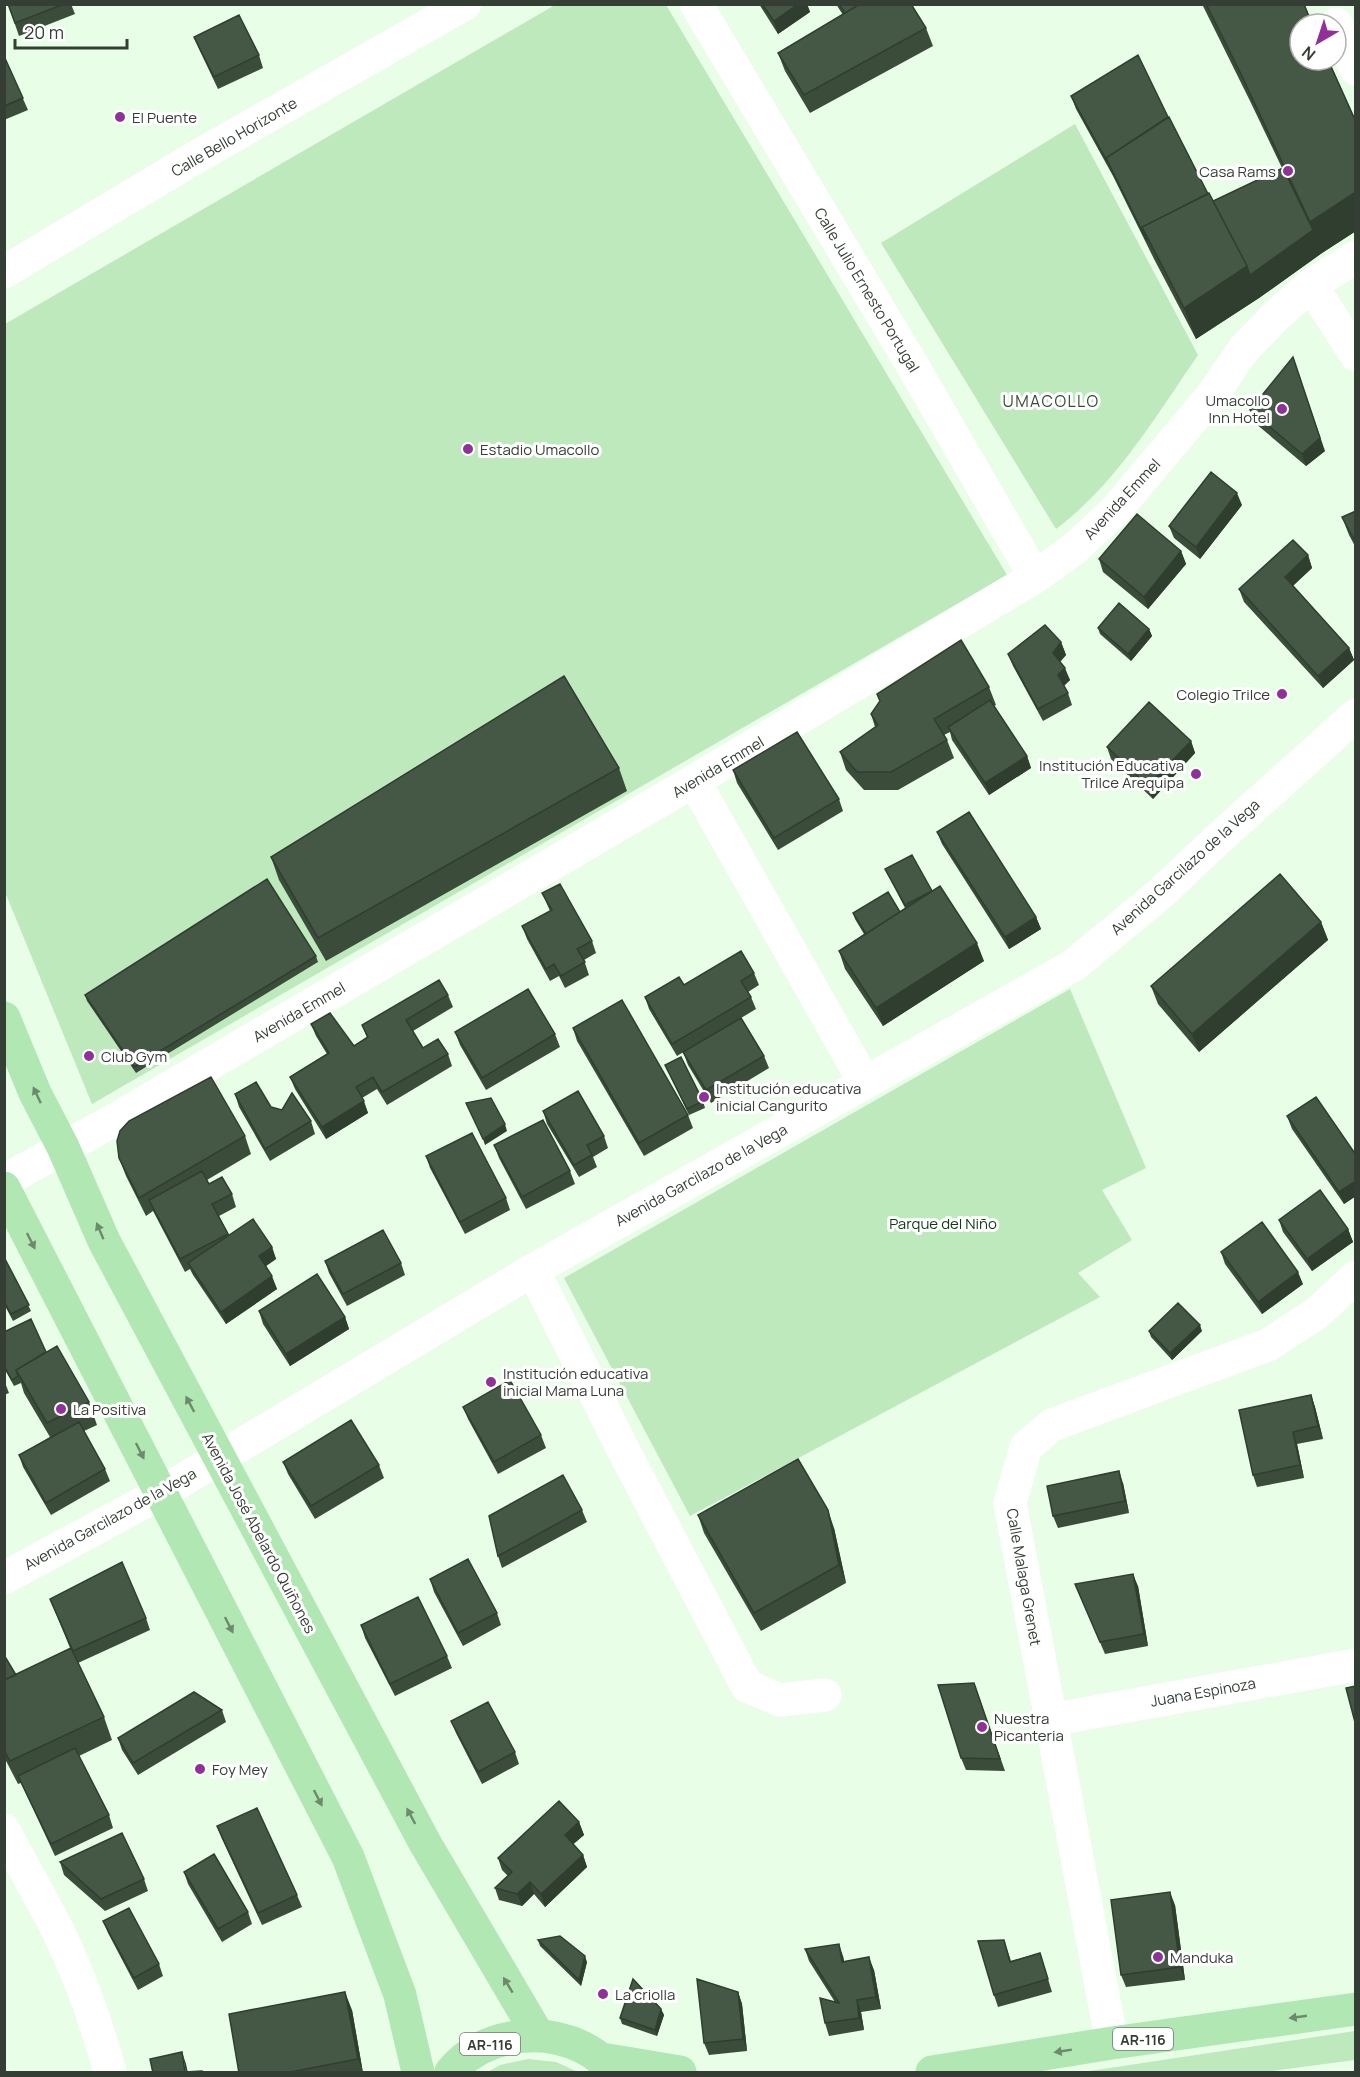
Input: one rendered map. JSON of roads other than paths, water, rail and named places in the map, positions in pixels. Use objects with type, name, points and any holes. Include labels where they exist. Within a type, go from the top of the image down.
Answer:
[{"type":"main road","name":"Avenida José Abelardo Quiñones","points":[[4,1018],[35,1093],[63,1147],[104,1241],[425,1843],[538,2036]]},
{"type":"main road","points":[[4,1188],[348,1857],[400,1995],[418,2073]]},
{"type":"main road","name":"AR-116","points":[[932,2073],[1112,2043],[1356,2009]]},
{"type":"main road","name":"AR-116","points":[[451,2073],[456,2066],[478,2049],[518,2036],[561,2039],[582,2047],[608,2066],[680,2073]]},
{"type":"street","name":"Calle Bello Horizonte","points":[[4,272],[198,156],[465,4]]},
{"type":"street","name":"Calle Julio Ernesto Portugal","points":[[696,4],[903,349],[1035,577]]},
{"type":"street","points":[[1348,51],[1356,69]]},
{"type":"street","name":"Avenida Emmel","points":[[4,1181],[135,1108],[694,781],[1035,577],[1074,549],[1114,511],[1211,397],[1244,349],[1311,285],[1356,257]]},
{"type":"street","points":[[1311,285],[1356,355]]},
{"type":"street","name":"Avenida Garcilazo de la Vega","points":[[4,1578],[161,1493],[533,1270],[1074,965],[1162,892],[1216,840],[1356,715]]},
{"type":"street","points":[[694,781],[865,1083]]},
{"type":"street","points":[[533,1270],[627,1457],[747,1686],[780,1700],[825,1695]]},
{"type":"street","name":"Calle Malaga Grenet","points":[[1112,2043],[1010,1503],[1026,1447],[1052,1425],[1268,1345],[1317,1313],[1356,1277]]},
{"type":"street","name":"Juana Espinoza","points":[[1050,1720],[1356,1665]]},
{"type":"street","points":[[8,1845],[58,1932],[83,1987],[102,2041],[110,2073]]},
{"type":"place","name":"El Puente","points":[[120,117]]},
{"type":"place","name":"Casa Rams","points":[[1288,171]]},
{"type":"place","name":"Umacollo Inn Hotel","points":[[1282,409]]},
{"type":"place","name":"Estadio Umacollo","points":[[468,449]]},
{"type":"place","name":"Colegio Trilce","points":[[1282,694]]},
{"type":"place","name":"Institución Educativa Trilce Arequipa","points":[[1196,774]]},
{"type":"place","name":"Club Gym","points":[[89,1056]]},
{"type":"place","name":"Institución educativa inicial Cangurito","points":[[704,1097]]},
{"type":"place","name":"Institución educativa inicial Mama Luna","points":[[491,1382]]},
{"type":"place","name":"La Positiva","points":[[61,1409]]},
{"type":"place","name":"Nuestra Picanteria","points":[[982,1727]]},
{"type":"place","name":"Foy Mey","points":[[200,1769]]},
{"type":"place","name":"Manduka","points":[[1158,1957]]},
{"type":"place","name":"La criolla","points":[[603,1994]]},
{"type":"district","name":"UMACOLLO","points":[[1051,401]]},
{"type":"park label","name":"Parque del Niño","points":[[943,1223]]}]
